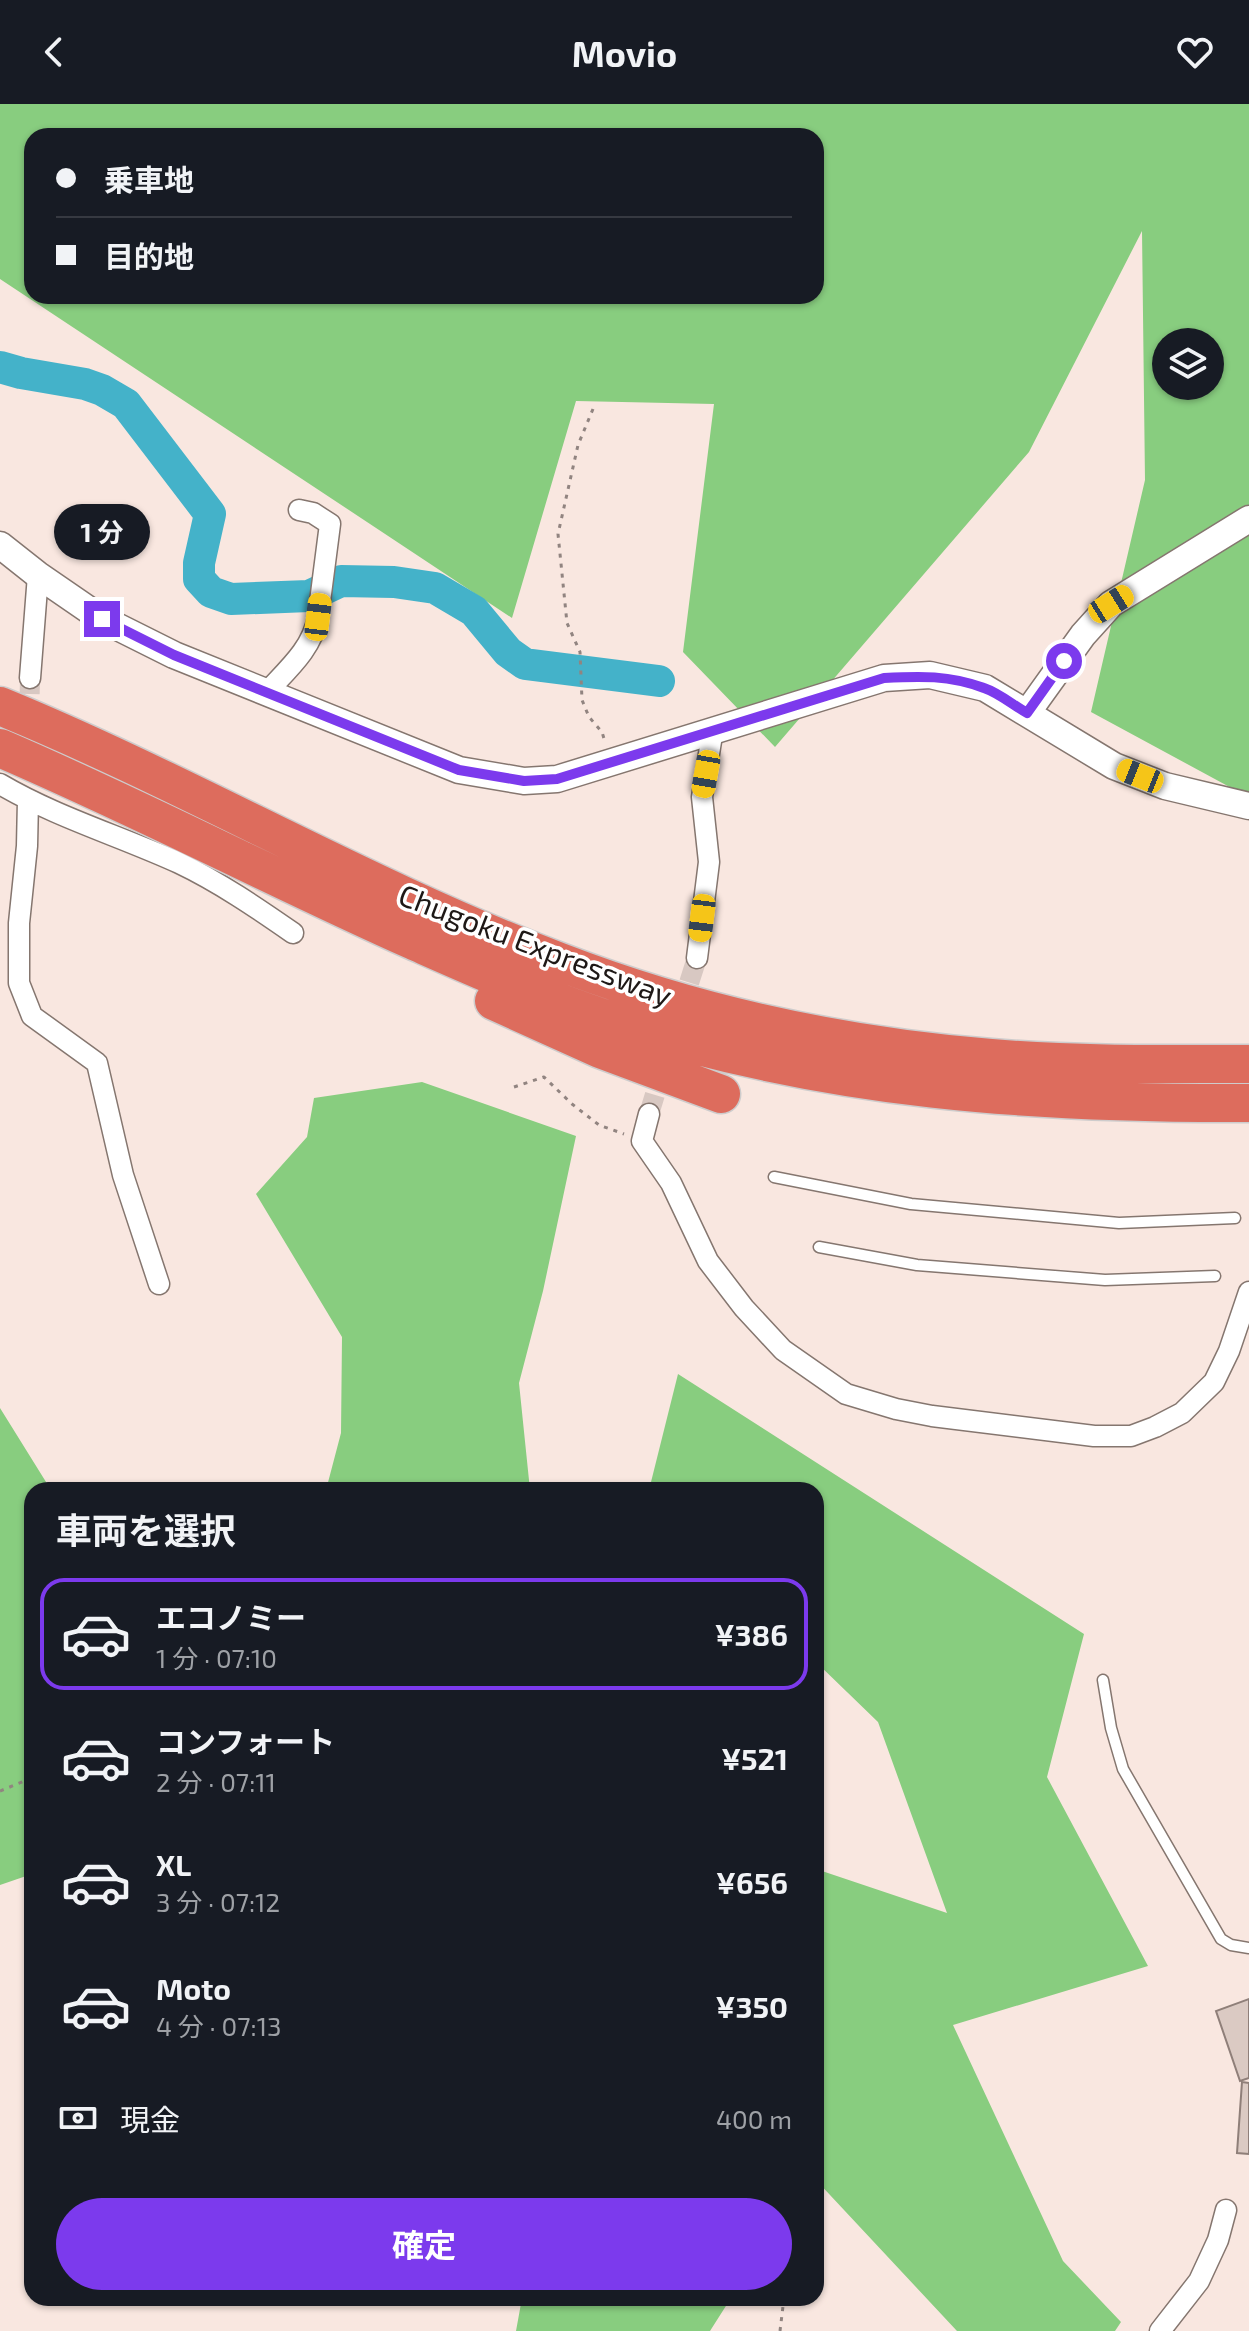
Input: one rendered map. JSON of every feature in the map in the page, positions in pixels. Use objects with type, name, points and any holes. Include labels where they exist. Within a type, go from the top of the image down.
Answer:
[{"type":"highway","name":"Chugoku Expressway","points":[[0,706],[442,913],[561,963],[699,1008],[839,1040],[990,1058],[1070,1063],[1245,1064]]},
{"type":"highway","name":"Chugoku Expressway","points":[[0,748],[479,970],[620,1024],[765,1063],[866,1081],[989,1096],[1249,1103]]},
{"type":"highway","points":[[265,872],[430,968],[531,1019],[600,1049],[721,1094]]},
{"type":"street","points":[[266,693],[306,649],[318,617],[330,524],[313,513],[299,510]]},
{"type":"street","points":[[1027,713],[1083,635],[1111,604],[1249,519]]},
{"type":"street","points":[[0,545],[102,619],[174,655],[459,770],[480,775],[524,781],[557,779],[884,678],[930,675],[985,688],[1114,766],[1165,786],[1249,806]]},
{"type":"street","points":[[30,678],[38,575]]},
{"type":"street","points":[[697,958],[709,862],[702,797],[713,729]]},
{"type":"street","points":[[0,784],[28,800],[181,864],[260,909],[293,933]]},
{"type":"street","points":[[28,800],[19,923],[19,983],[32,1016],[97,1063],[123,1175],[159,1284]]},
{"type":"street","points":[[649,1114],[642,1141],[671,1183],[708,1261],[744,1308],[783,1350],[846,1394],[896,1409],[1094,1436],[1131,1436],[1182,1413],[1214,1382],[1229,1351],[1249,1292]]},
{"type":"street","points":[[1160,2331],[1199,2281],[1218,2240],[1226,2210]]},
{"type":"lane","points":[[774,1177],[911,1204],[1119,1223],[1235,1218]]},
{"type":"lane","points":[[819,1247],[917,1265],[1105,1280],[1215,1276]]},
{"type":"lane","points":[[1103,1680],[1111,1728],[1123,1769],[1221,1939],[1231,1945],[1249,1948]]},
{"type":"path","points":[[593,409],[578,445],[558,534],[567,623],[580,652],[582,700],[589,717],[602,732],[610,762]]},
{"type":"path","points":[[514,1087],[544,1077],[599,1125],[642,1141]]},
{"type":"path","points":[[0,1791],[24,1781]]},
{"type":"path","points":[[780,2331],[783,2306]]},
{"type":"green space","points":[[0,104],[1249,104],[1249,794],[1237,791],[1091,712],[1145,480],[1142,231],[1029,452],[775,747],[683,652],[714,404],[576,401],[512,618],[38,304],[824,304],[824,128],[24,128],[24,295],[0,279]]},
{"type":"green space","points":[[422,1082],[576,1136],[543,1291],[519,1383],[529,1482],[328,1482],[341,1433],[342,1337],[256,1194],[307,1137],[314,1098]]},
{"type":"green space","points":[[678,1374],[1084,1634],[1047,1777],[1148,1966],[953,2025],[1063,2261],[1121,2322],[1115,2331],[957,2331],[824,2189],[824,1872],[947,1913],[878,1722],[824,1670],[824,1482],[651,1482]]},
{"type":"green space","points":[[0,1408],[46,1482],[24,1482],[24,1877],[0,1885]]},
{"type":"green space","points":[[521,2306],[726,2306],[710,2331],[516,2331]]},
{"type":"building","points":[[1249,1999],[1249,2078],[1240,2081],[1216,2011]]},
{"type":"building","points":[[1242,2082],[1249,2083],[1249,2154],[1237,2153]]},
{"type":"waterway","points":[[0,367],[85,384],[126,404],[210,514],[199,563],[199,579],[211,592],[231,599],[309,596],[341,581],[394,582],[435,588],[474,611],[508,652],[525,664],[659,681]]},
{"type":"tunnel","points":[[29,724],[30,678]]},
{"type":"tunnel","points":[[680,1011],[697,958]]},
{"type":"tunnel","points":[[649,1114],[664,1065]]},
{"type":"route","points":[[102,619],[174,655],[459,770],[524,781],[557,779],[884,678],[930,675],[985,688],[1027,713],[1064,661]]}]
